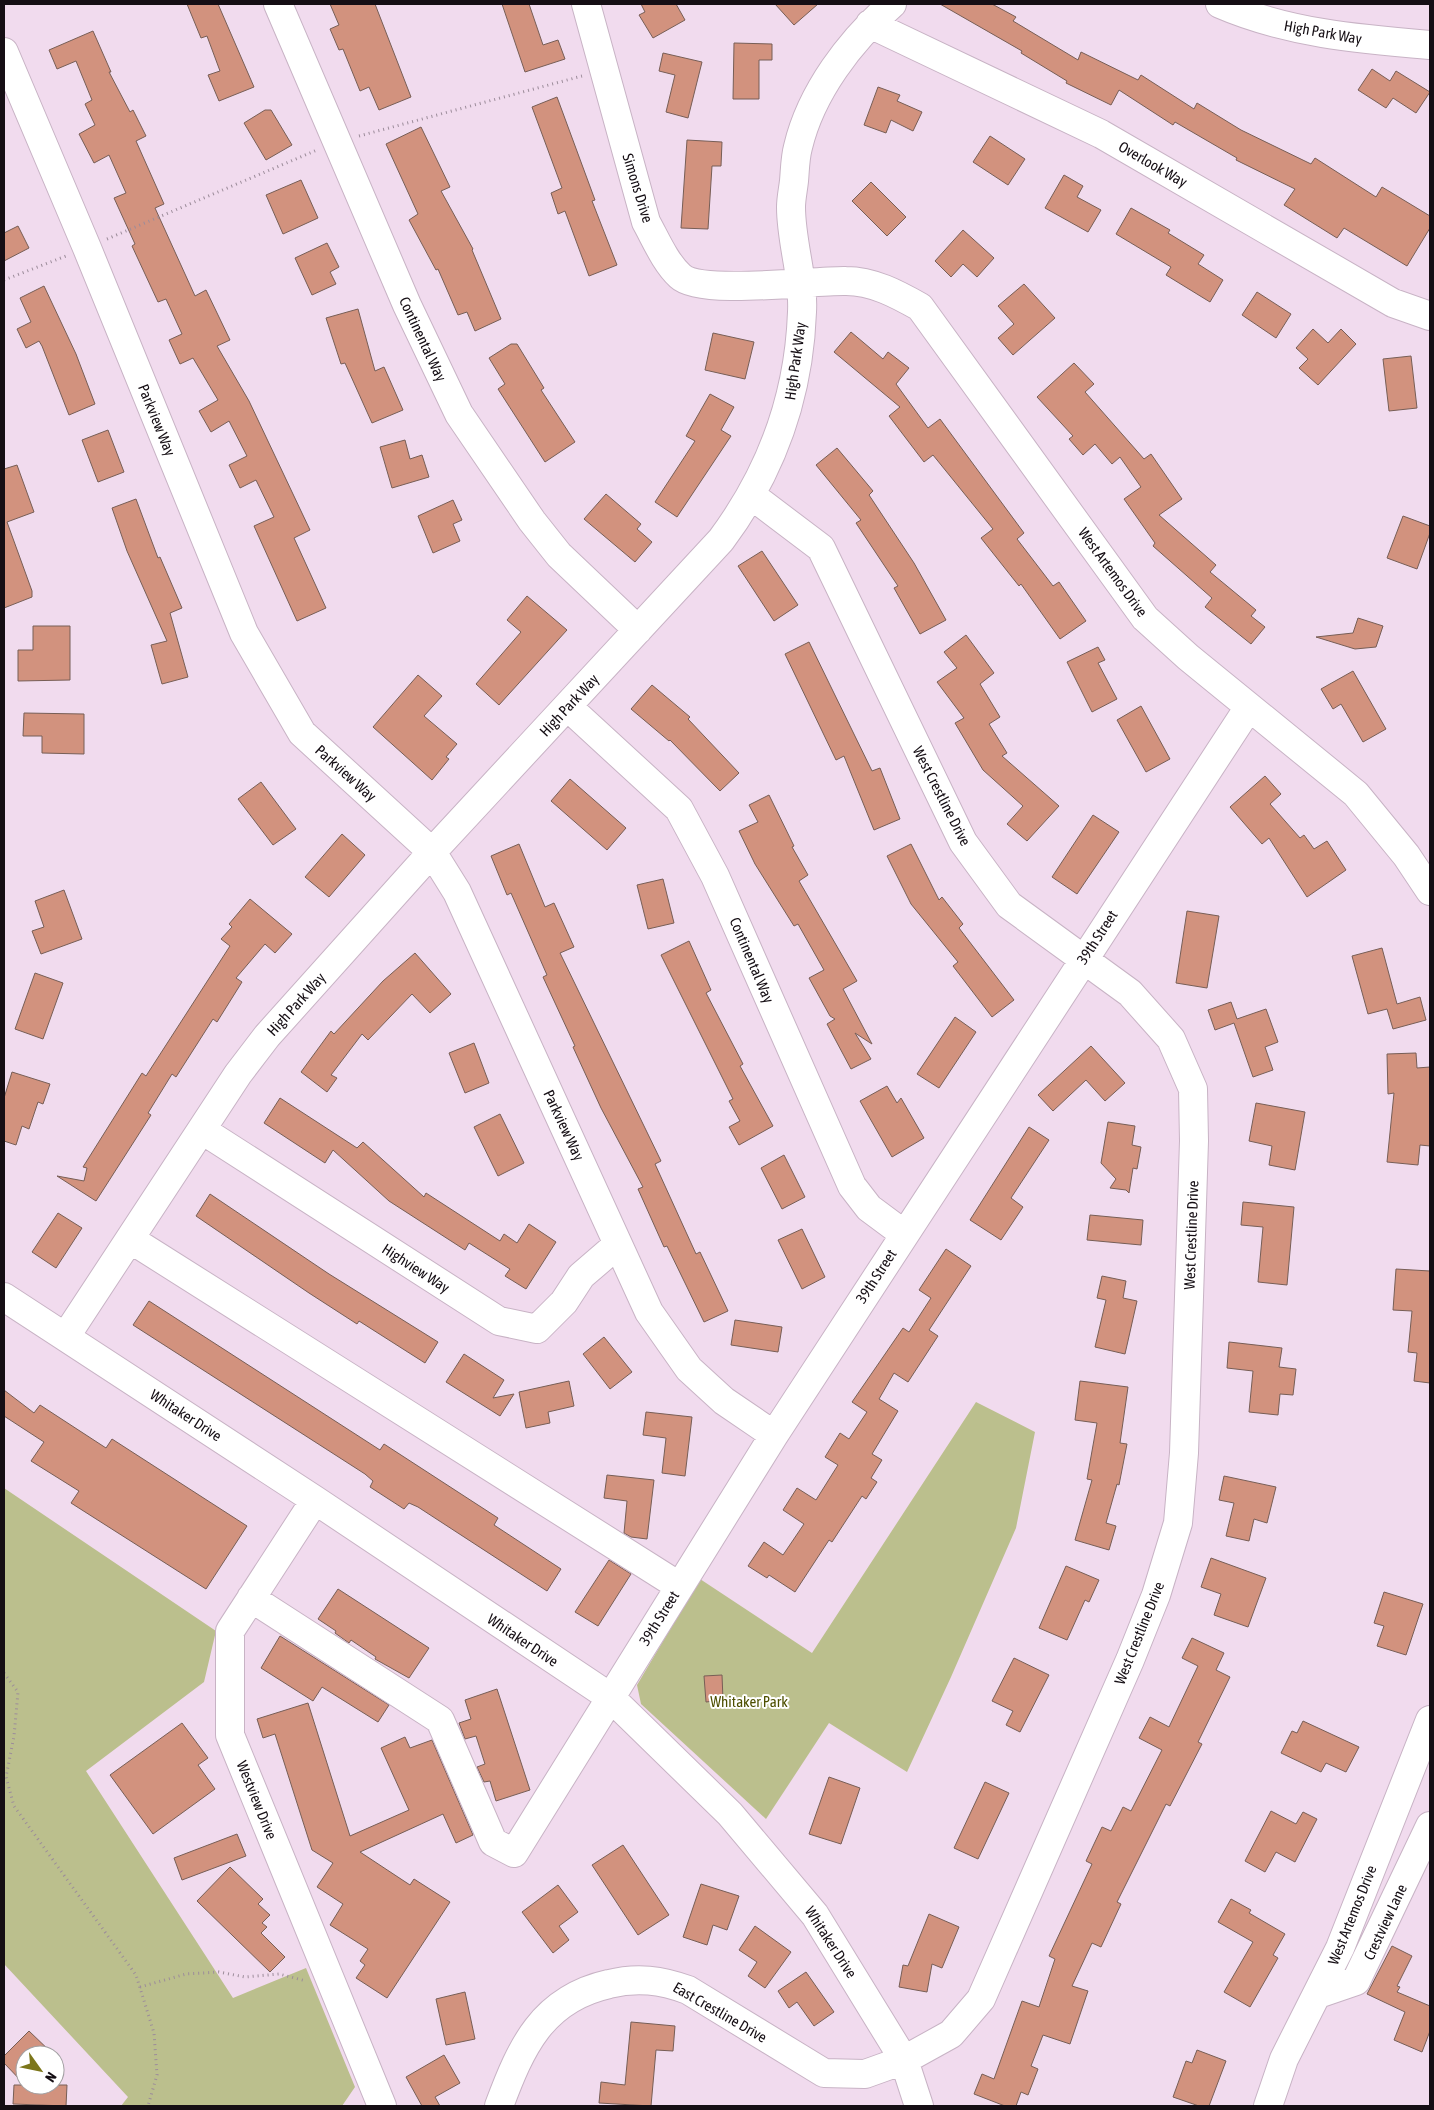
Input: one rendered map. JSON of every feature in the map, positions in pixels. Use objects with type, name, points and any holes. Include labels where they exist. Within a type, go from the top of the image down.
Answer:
[{"type":"street","name":"Continental Way","points":[[278,4],[406,305],[459,414],[532,521],[559,555],[638,630]]},
{"type":"street","name":"Simons Drive","points":[[586,4],[646,222],[663,254],[682,278],[712,286],[801,284]]},
{"type":"street","name":"High Park Way","points":[[66,1336],[238,1074],[267,1036],[432,852],[721,540],[751,495],[778,436],[795,381],[802,310],[801,284],[791,206],[798,148],[808,115],[826,81],[870,24],[892,4]]},
{"type":"street","name":"High Park Way","points":[[1220,4],[1257,18],[1296,29],[1353,39],[1430,45]]},
{"type":"street","name":"Overlook Way","points":[[870,24],[1101,134],[1393,303],[1430,316]]},
{"type":"street","name":"Parkview Way","points":[[4,52],[244,633],[302,733],[432,852],[458,892],[649,1312],[689,1369],[724,1401],[774,1434]]},
{"type":"street","name":"West Artemos Drive","points":[[801,284],[847,280],[889,290],[920,307],[1145,618],[1188,657],[1356,794],[1406,855],[1430,891]]},
{"type":"street","name":"West Crestline Drive","points":[[751,495],[821,548],[963,842],[1009,906],[1130,992],[1171,1039],[1192,1089],[1194,1141],[1184,1443],[1178,1523],[1156,1595],[1133,1651],[980,1999],[951,2034],[904,2060]]},
{"type":"street","name":"Continental Way","points":[[568,707],[679,809],[715,876],[852,1186],[869,1208],[904,1234]]},
{"type":"street","name":"39th Street","points":[[251,1598],[440,1720],[493,1842],[514,1853],[774,1434],[1249,707]]},
{"type":"street","name":"Highview Way","points":[[202,1130],[500,1321],[537,1329],[564,1302],[581,1276],[617,1245]]},
{"type":"street","points":[[130,1239],[679,1586]]},
{"type":"street","name":"Whitaker Drive","points":[[4,1297],[315,1500],[610,1697],[730,1814],[815,1915],[904,2060],[919,2106]]},
{"type":"street","name":"Westview Drive","points":[[315,1500],[230,1630],[230,1735],[382,2106]]},
{"type":"street","name":"West Artemos Drive","points":[[1268,2106],[1284,2059],[1340,1948],[1430,1720]]},
{"type":"street","name":"Crestview Lane","points":[[1318,1994],[1356,1981],[1430,1826]]},
{"type":"street","name":"East Crestline Drive","points":[[499,2106],[522,2053],[540,2024],[552,2011],[564,2001],[580,1994],[621,1981],[644,1979],[667,1982],[688,1990],[824,2073],[865,2074],[904,2060]]},
{"type":"path","points":[[4,280],[86,248],[337,142],[604,70]]},
{"type":"path","points":[[4,1673],[18,1692],[14,1736],[6,1777],[14,1806],[136,1975],[154,2033],[157,2076],[148,2106]]},
{"type":"path","points":[[140,1987],[186,1974],[219,1972],[245,1977],[279,1974],[335,1992]]},
{"type":"green space","name":"Whitaker Park","points":[[976,1402],[1035,1432],[1016,1528],[907,1772],[829,1723],[766,1819],[641,1704],[637,1685],[700,1579],[812,1653]]},
{"type":"green space","points":[[4,1488],[216,1631],[204,1682],[86,1771],[233,1998],[306,1968],[355,2087],[342,2106],[121,2106],[128,2097],[4,1964]]},
{"type":"building","points":[[187,4],[218,4],[254,87],[219,101],[208,75],[220,71],[207,36],[201,38]]},
{"type":"building","points":[[330,4],[375,4],[411,97],[379,110],[369,87],[360,91],[343,49],[339,50],[330,29],[339,25]]},
{"type":"building","points":[[502,4],[529,4],[543,45],[558,40],[565,59],[525,72]]},
{"type":"building","points":[[641,4],[676,4],[685,20],[653,38],[639,15],[645,12]]},
{"type":"building","points":[[775,4],[818,4],[794,25]]},
{"type":"building","points":[[940,4],[992,4],[1016,17],[1013,21],[1078,60],[1081,52],[1138,80],[1141,75],[1194,109],[1197,103],[1241,130],[1311,164],[1315,158],[1376,197],[1382,187],[1430,216],[1430,228],[1407,266],[1344,228],[1337,238],[1284,205],[1295,189],[1236,160],[1237,158],[1175,122],[1173,125],[1119,90],[1111,105],[1066,83],[1067,81],[1021,53],[1022,51]]},
{"type":"building","points":[[93,31],[111,72],[109,72],[130,112],[133,110],[146,136],[136,141],[164,204],[155,208],[195,296],[206,290],[230,340],[217,346],[249,401],[310,530],[294,538],[326,608],[297,621],[254,526],[274,517],[256,480],[240,488],[229,465],[247,456],[229,421],[211,432],[199,411],[218,400],[193,358],[180,364],[169,340],[182,334],[166,299],[158,302],[132,246],[135,244],[114,198],[126,193],[109,155],[94,163],[79,134],[95,125],[85,104],[92,100],[76,61],[57,69],[49,50]]},
{"type":"building","points":[[734,43],[772,44],[772,60],[759,60],[759,99],[733,99]]},
{"type":"building","points":[[663,53],[702,62],[688,118],[666,112],[675,75],[659,71]]},
{"type":"building","points":[[1372,69],[1390,81],[1396,71],[1430,92],[1416,113],[1393,98],[1386,108],[1358,90]]},
{"type":"building","points":[[878,87],[900,95],[897,101],[922,112],[913,131],[891,120],[886,133],[864,125]]},
{"type":"building","points":[[557,97],[595,200],[592,201],[617,265],[589,276],[565,211],[558,214],[551,193],[562,188],[532,107]]},
{"type":"building","points":[[265,110],[271,110],[292,145],[266,160],[244,123]]},
{"type":"building","points":[[421,127],[450,187],[441,191],[473,249],[501,319],[475,331],[467,312],[458,315],[438,269],[436,270],[409,220],[418,214],[386,144]]},
{"type":"building","points":[[990,136],[1025,159],[1008,185],[973,162]]},
{"type":"building","points":[[687,140],[722,142],[721,166],[712,166],[708,229],[681,228]]},
{"type":"building","points":[[1064,175],[1083,186],[1077,197],[1101,210],[1088,232],[1045,208]]},
{"type":"building","points":[[301,180],[318,218],[283,234],[266,195]]},
{"type":"building","points":[[871,182],[906,217],[887,236],[852,201]]},
{"type":"building","points":[[1131,208],[1170,230],[1168,233],[1204,255],[1198,264],[1223,280],[1210,302],[1166,275],[1171,267],[1116,234]]},
{"type":"building","points":[[18,226],[29,248],[4,261],[4,233]]},
{"type":"building","points":[[963,230],[994,258],[977,277],[963,264],[951,277],[935,261]]},
{"type":"building","points":[[327,243],[339,267],[330,272],[336,284],[312,295],[295,258]]},
{"type":"building","points":[[1024,284],[1055,318],[1013,355],[998,338],[1014,324],[998,306]]},
{"type":"building","points":[[44,286],[76,354],[95,404],[69,415],[39,341],[26,348],[17,329],[31,322],[20,298]]},
{"type":"building","points":[[1257,292],[1291,314],[1276,338],[1242,315]]},
{"type":"building","points":[[358,309],[375,371],[384,367],[403,410],[372,423],[345,363],[341,364],[326,318]]},
{"type":"building","points":[[1313,329],[1328,343],[1341,329],[1356,344],[1318,385],[1299,368],[1308,359],[1296,348]]},
{"type":"building","points":[[851,332],[883,359],[888,352],[909,368],[896,384],[928,428],[940,419],[1024,533],[1017,539],[1053,586],[1059,582],[1086,621],[1060,639],[1021,584],[1019,586],[981,538],[993,529],[933,455],[924,462],[889,416],[900,407],[834,352]]},
{"type":"building","points":[[713,333],[754,342],[745,379],[705,370]]},
{"type":"building","points":[[511,344],[517,344],[544,388],[541,390],[575,442],[545,462],[498,389],[505,384],[489,358]]},
{"type":"building","points":[[1411,356],[1417,408],[1389,411],[1383,359]]},
{"type":"building","points":[[1074,363],[1094,384],[1085,392],[1144,459],[1151,454],[1182,499],[1159,515],[1216,565],[1210,572],[1256,610],[1251,616],[1265,627],[1251,644],[1205,607],[1212,598],[1153,546],[1155,543],[1124,499],[1141,487],[1120,457],[1112,464],[1095,444],[1083,455],[1069,439],[1073,436],[1037,397]]},
{"type":"building","points":[[710,394],[734,407],[721,430],[731,436],[677,517],[655,502],[695,441],[686,436]]},
{"type":"building","points":[[108,430],[124,472],[98,482],[82,440]]},
{"type":"building","points":[[405,440],[410,459],[422,455],[429,477],[392,488],[380,447]]},
{"type":"building","points":[[837,448],[873,491],[869,495],[914,563],[946,620],[920,634],[894,588],[898,586],[856,523],[861,520],[816,465]]},
{"type":"building","points":[[17,465],[34,512],[7,522],[32,591],[32,597],[4,608],[4,469]]},
{"type":"building","points":[[606,494],[641,524],[637,529],[652,542],[635,562],[584,519]]},
{"type":"building","points":[[136,499],[158,558],[160,557],[182,608],[170,613],[188,677],[162,684],[151,645],[167,641],[127,551],[112,508]]},
{"type":"building","points":[[453,500],[462,520],[453,524],[460,541],[433,553],[418,516]]},
{"type":"building","points":[[1403,516],[1430,526],[1430,533],[1417,569],[1387,558]]},
{"type":"building","points":[[762,551],[798,605],[774,621],[738,566]]},
{"type":"building","points":[[527,596],[567,630],[499,705],[476,684],[521,632],[507,620]]},
{"type":"building","points":[[1358,618],[1383,626],[1376,647],[1355,649],[1316,637],[1353,633]]},
{"type":"building","points":[[33,626],[70,626],[70,680],[18,681],[18,650],[33,650]]},
{"type":"building","points":[[966,635],[994,673],[980,684],[1000,717],[989,724],[1007,753],[1002,756],[1059,806],[1027,841],[1007,824],[1023,806],[983,770],[955,723],[964,718],[937,682],[957,668],[944,652]]},
{"type":"building","points":[[809,642],[872,771],[880,768],[900,819],[874,830],[844,756],[836,760],[785,654]]},
{"type":"building","points":[[1098,647],[1105,660],[1098,663],[1117,699],[1092,712],[1067,662]]},
{"type":"building","points":[[1353,671],[1386,729],[1363,742],[1341,704],[1333,709],[1321,689]]},
{"type":"building","points":[[418,675],[442,696],[424,716],[457,744],[446,757],[449,759],[432,780],[373,727]]},
{"type":"building","points":[[652,685],[690,717],[688,719],[739,773],[720,791],[670,740],[631,709]]},
{"type":"building","points":[[1141,706],[1170,759],[1146,772],[1117,720]]},
{"type":"building","points":[[24,713],[84,714],[84,754],[42,753],[42,736],[23,736]]},
{"type":"building","points":[[1265,776],[1281,794],[1270,804],[1300,838],[1304,835],[1314,849],[1327,841],[1346,870],[1307,897],[1269,838],[1262,844],[1230,807]]},
{"type":"building","points":[[570,779],[626,828],[607,850],[551,801]]},
{"type":"building","points":[[261,782],[296,829],[273,845],[238,799]]},
{"type":"building","points":[[769,795],[794,846],[792,847],[808,875],[799,881],[857,981],[843,989],[872,1044],[855,1033],[871,1059],[851,1069],[827,1024],[835,1019],[830,1016],[809,978],[824,970],[798,924],[794,926],[755,864],[739,831],[758,822],[749,805]]},
{"type":"building","points":[[1093,815],[1119,832],[1077,894],[1052,877]]},
{"type":"building","points":[[342,834],[365,855],[329,897],[305,877]]},
{"type":"building","points":[[519,844],[545,907],[554,903],[574,947],[560,953],[661,1161],[655,1164],[696,1254],[700,1252],[728,1311],[704,1322],[667,1246],[664,1247],[638,1189],[643,1187],[601,1108],[543,977],[547,975],[511,893],[507,895],[491,856]]},
{"type":"building","points":[[911,844],[939,900],[942,897],[963,924],[959,928],[1014,1000],[992,1017],[953,966],[958,962],[911,904],[887,856]]},
{"type":"building","points":[[663,879],[674,923],[648,929],[637,885]]},
{"type":"building","points":[[64,890],[82,939],[41,954],[32,931],[44,927],[35,901]]},
{"type":"building","points":[[250,899],[292,934],[275,953],[265,944],[236,978],[242,982],[217,1022],[213,1019],[176,1077],[172,1074],[148,1113],[151,1115],[96,1201],[57,1176],[84,1181],[87,1168],[83,1167],[142,1073],[146,1076],[230,946],[221,939],[232,927],[229,924]]},
{"type":"building","points":[[1187,911],[1219,916],[1207,988],[1176,983]]},
{"type":"building","points":[[689,941],[711,990],[706,993],[743,1064],[740,1066],[773,1126],[739,1145],[729,1127],[740,1121],[729,1101],[733,1099],[661,955]]},
{"type":"building","points":[[1382,948],[1397,1004],[1420,997],[1426,1020],[1393,1029],[1387,1009],[1368,1014],[1352,956]]},
{"type":"building","points":[[415,953],[451,994],[430,1013],[412,994],[368,1040],[362,1034],[331,1075],[337,1078],[327,1092],[301,1072],[331,1031],[334,1034],[383,981]]},
{"type":"building","points":[[35,973],[63,983],[43,1039],[15,1029]]},
{"type":"building","points":[[1231,1002],[1237,1019],[1266,1009],[1278,1042],[1265,1047],[1273,1070],[1253,1077],[1234,1023],[1215,1030],[1208,1010]]},
{"type":"building","points":[[955,1017],[976,1032],[939,1088],[917,1074]]},
{"type":"building","points":[[474,1043],[489,1083],[465,1093],[449,1053]]},
{"type":"building","points":[[1091,1046],[1125,1083],[1105,1101],[1086,1080],[1053,1111],[1038,1095]]},
{"type":"building","points":[[1416,1053],[1417,1068],[1430,1067],[1430,1146],[1420,1145],[1418,1165],[1387,1162],[1394,1093],[1388,1094],[1387,1054]]},
{"type":"building","points":[[12,1072],[50,1084],[43,1104],[38,1102],[29,1129],[22,1126],[16,1145],[4,1141],[4,1098]]},
{"type":"building","points":[[887,1086],[897,1103],[901,1098],[924,1138],[892,1157],[860,1101]]},
{"type":"building","points":[[280,1098],[357,1148],[363,1142],[424,1197],[426,1193],[500,1241],[504,1234],[517,1243],[529,1224],[556,1242],[526,1289],[505,1276],[510,1269],[469,1243],[465,1250],[389,1201],[333,1150],[325,1163],[264,1123]]},
{"type":"building","points":[[1256,1103],[1305,1112],[1295,1170],[1269,1165],[1272,1146],[1249,1141]]},
{"type":"building","points":[[500,1114],[524,1163],[498,1176],[474,1127]]},
{"type":"building","points":[[1108,1122],[1135,1126],[1132,1145],[1141,1147],[1137,1169],[1133,1168],[1129,1193],[1126,1190],[1110,1188],[1116,1179],[1101,1163]]},
{"type":"building","points":[[1029,1127],[1049,1140],[1011,1198],[1023,1207],[1001,1240],[970,1220]]},
{"type":"building","points":[[784,1155],[805,1197],[782,1209],[761,1168]]},
{"type":"building","points":[[210,1194],[329,1274],[438,1342],[425,1363],[359,1321],[357,1324],[196,1216]]},
{"type":"building","points":[[1243,1202],[1294,1207],[1287,1285],[1258,1282],[1263,1227],[1241,1225]]},
{"type":"building","points":[[58,1213],[82,1228],[56,1268],[32,1252]]},
{"type":"building","points":[[1090,1215],[1143,1220],[1141,1245],[1087,1240]]},
{"type":"building","points":[[802,1229],[825,1277],[802,1289],[778,1240]]},
{"type":"building","points":[[946,1249],[971,1266],[929,1330],[938,1336],[908,1382],[894,1373],[879,1399],[898,1411],[872,1454],[882,1460],[871,1478],[877,1482],[866,1499],[862,1496],[832,1542],[829,1540],[795,1592],[769,1575],[767,1578],[748,1566],[764,1542],[783,1555],[804,1524],[783,1510],[797,1488],[816,1500],[838,1465],[825,1457],[840,1433],[849,1439],[867,1412],[852,1402],[903,1328],[909,1332],[931,1298],[919,1290]]},
{"type":"building","points":[[1396,1269],[1430,1271],[1430,1383],[1414,1381],[1417,1353],[1408,1352],[1412,1311],[1393,1310]]},
{"type":"building","points":[[1102,1276],[1126,1281],[1123,1298],[1137,1301],[1125,1354],[1095,1347],[1106,1300],[1097,1298]]},
{"type":"building","points":[[149,1301],[380,1450],[384,1444],[498,1518],[494,1525],[561,1569],[547,1591],[418,1507],[409,1503],[404,1509],[370,1487],[373,1481],[365,1474],[133,1325]]},
{"type":"building","points":[[735,1320],[782,1327],[778,1352],[731,1345]]},
{"type":"building","points":[[604,1337],[632,1372],[610,1389],[583,1354]]},
{"type":"building","points":[[1229,1342],[1282,1348],[1279,1367],[1296,1369],[1293,1395],[1280,1394],[1278,1415],[1249,1412],[1253,1371],[1227,1368]]},
{"type":"building","points":[[464,1354],[504,1380],[493,1398],[514,1394],[500,1416],[446,1382]]},
{"type":"building","points":[[569,1381],[574,1406],[548,1412],[550,1423],[526,1428],[519,1392]]},
{"type":"building","points":[[1080,1381],[1128,1387],[1120,1443],[1127,1444],[1119,1485],[1117,1484],[1106,1523],[1116,1526],[1109,1550],[1075,1540],[1092,1480],[1087,1479],[1097,1423],[1075,1420]]},
{"type":"building","points":[[4,1390],[34,1413],[40,1405],[106,1448],[112,1439],[247,1526],[206,1589],[71,1503],[79,1491],[31,1461],[44,1442],[4,1416]]},
{"type":"building","points":[[646,1412],[692,1417],[685,1476],[662,1473],[666,1438],[643,1435]]},
{"type":"building","points":[[607,1475],[654,1480],[647,1539],[631,1537],[624,1533],[627,1501],[604,1498]]},
{"type":"building","points":[[1224,1476],[1276,1487],[1267,1523],[1254,1519],[1249,1541],[1226,1536],[1234,1503],[1219,1500]]},
{"type":"building","points":[[1211,1558],[1266,1578],[1248,1627],[1214,1615],[1221,1594],[1201,1587]]},
{"type":"building","points":[[609,1560],[631,1574],[598,1626],[575,1612]]},
{"type":"building","points":[[1066,1566],[1099,1580],[1089,1602],[1085,1600],[1067,1640],[1039,1628]]},
{"type":"building","points":[[338,1589],[429,1648],[409,1678],[375,1659],[376,1657],[351,1640],[349,1643],[335,1633],[336,1631],[318,1619]]},
{"type":"building","points":[[1384,1592],[1423,1604],[1406,1655],[1377,1646],[1384,1626],[1374,1623]]},
{"type":"building","points":[[280,1636],[389,1705],[378,1722],[322,1687],[313,1701],[261,1668]]},
{"type":"building","points":[[1192,1638],[1224,1653],[1216,1670],[1230,1677],[1198,1742],[1202,1744],[1170,1806],[1166,1804],[1117,1902],[1121,1904],[1101,1947],[1092,1943],[1072,1986],[1088,1991],[1070,2044],[1043,2035],[1031,2066],[1038,2069],[1028,2095],[1021,2092],[1016,2106],[1005,2106],[974,2094],[982,2074],[994,2079],[1022,2001],[1039,2007],[1055,1959],[1049,1956],[1092,1864],[1086,1861],[1102,1827],[1111,1831],[1123,1807],[1131,1811],[1162,1750],[1139,1738],[1150,1717],[1169,1727],[1198,1666],[1182,1658]]},
{"type":"building","points":[[1014,1658],[1049,1675],[1020,1732],[1006,1725],[1013,1711],[992,1701]]},
{"type":"building","points":[[722,1675],[723,1700],[706,1702],[704,1676]]},
{"type":"building","points":[[497,1689],[530,1790],[496,1801],[490,1781],[484,1782],[477,1767],[485,1764],[476,1736],[465,1739],[459,1723],[471,1719],[465,1700]]},
{"type":"building","points":[[308,1703],[350,1836],[409,1810],[381,1748],[405,1737],[410,1748],[432,1740],[473,1835],[456,1843],[443,1814],[360,1852],[410,1885],[414,1879],[450,1902],[387,1998],[356,1978],[365,1965],[360,1961],[368,1949],[330,1925],[343,1904],[317,1887],[333,1863],[312,1850],[275,1734],[263,1738],[257,1719]]},
{"type":"building","points":[[1303,1721],[1359,1747],[1346,1772],[1326,1763],[1321,1772],[1281,1753],[1292,1731],[1297,1733]]},
{"type":"building","points":[[182,1723],[208,1758],[198,1765],[215,1789],[153,1834],[110,1775]]},
{"type":"building","points":[[829,1777],[860,1788],[841,1844],[809,1834]]},
{"type":"building","points":[[985,1782],[1009,1793],[978,1859],[954,1848]]},
{"type":"building","points":[[1271,1811],[1296,1824],[1303,1812],[1317,1819],[1295,1862],[1276,1852],[1265,1872],[1245,1861]]},
{"type":"building","points":[[237,1834],[246,1856],[182,1880],[174,1858]]},
{"type":"building","points":[[623,1845],[669,1915],[638,1935],[592,1865]]},
{"type":"building","points":[[230,1867],[263,1899],[258,1904],[270,1915],[262,1923],[267,1927],[261,1933],[285,1957],[270,1972],[197,1901]]},
{"type":"building","points":[[701,1884],[739,1896],[727,1930],[713,1925],[707,1945],[683,1937]]},
{"type":"building","points":[[558,1885],[578,1912],[559,1926],[569,1940],[553,1953],[522,1912]]},
{"type":"building","points":[[1231,1899],[1251,1910],[1249,1913],[1285,1934],[1273,1955],[1278,1958],[1250,2007],[1224,1992],[1253,1942],[1218,1922]]},
{"type":"building","points":[[929,1914],[959,1927],[942,1968],[932,1964],[927,1992],[899,1987],[903,1965],[908,1966]]},
{"type":"building","points":[[755,1926],[791,1952],[765,1988],[748,1976],[757,1962],[739,1950]]},
{"type":"building","points":[[1392,1946],[1412,1956],[1397,1986],[1400,1987],[1397,1992],[1430,2006],[1430,2031],[1422,2052],[1394,2040],[1405,2012],[1367,1994]]},
{"type":"building","points":[[806,1972],[834,2012],[814,2026],[797,2002],[789,2008],[778,1991]]},
{"type":"building","points":[[465,1992],[475,2039],[446,2045],[436,1999]]},
{"type":"building","points":[[631,2022],[675,2026],[673,2051],[656,2050],[651,2106],[599,2103],[601,2082],[625,2085]]},
{"type":"building","points":[[29,2031],[44,2045],[15,2045]]},
{"type":"building","points":[[15,2045],[15,2075],[4,2063],[4,2056]]},
{"type":"building","points":[[1197,2050],[1226,2061],[1209,2106],[1199,2106],[1173,2097],[1186,2061],[1192,2063]]},
{"type":"building","points":[[444,2055],[460,2083],[435,2097],[440,2106],[422,2106],[406,2077]]},
{"type":"building","points":[[14,2085],[15,2095],[65,2095],[65,2085],[67,2085],[66,2106],[13,2104]]}]
